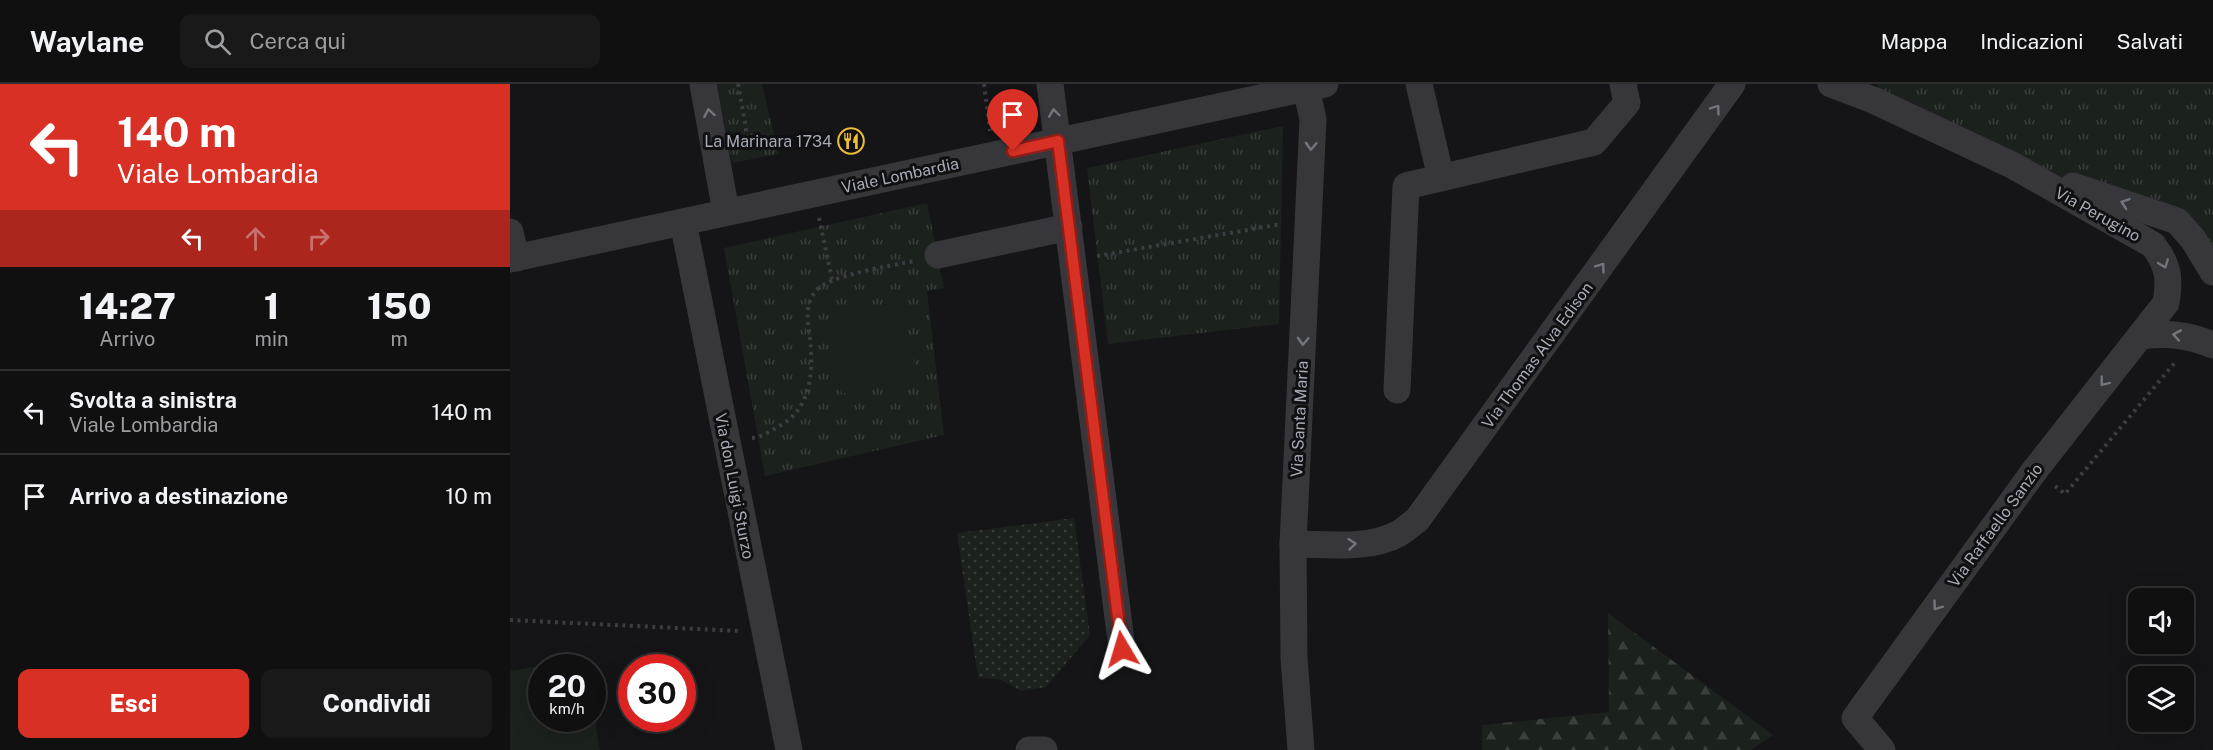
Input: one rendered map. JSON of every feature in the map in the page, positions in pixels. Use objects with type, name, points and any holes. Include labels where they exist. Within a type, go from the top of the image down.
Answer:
[{"type":"street","points":[[703,84],[726,212]]},
{"type":"street","points":[[1050,84],[1122,649]]},
{"type":"street","points":[[1419,84],[1441,178]]},
{"type":"street","points":[[1397,390],[1407,186],[1594,142],[1627,103],[1623,84]]},
{"type":"street","name":"Via Thomas Alva Edison","points":[[1293,544],[1346,545],[1373,542],[1397,534],[1417,520],[1732,84]]},
{"type":"street","name":"Via Perugino","points":[[1831,84],[1870,92],[2012,165],[2153,245],[2163,258],[2170,280],[2166,303],[2140,336]]},
{"type":"street","name":"Viale Lombardia","points":[[512,250],[683,222],[1315,86]]},
{"type":"street","name":"Via Santa Maria","points":[[1301,750],[1294,658],[1293,544],[1315,86]]},
{"type":"street","name":"Via Perugino","points":[[2012,165],[2177,221],[2193,239],[2213,272]]},
{"type":"street","name":"Via don Luigi Sturzo","points":[[683,222],[789,750]]},
{"type":"street","points":[[938,255],[1069,228]]},
{"type":"street","points":[[2140,336],[2167,333],[2204,341]]},
{"type":"street","name":"Via Raffaello Sanzio","points":[[1882,750],[1855,718],[2035,470],[2140,336]]},
{"type":"street","points":[[1029,750],[1044,750]]},
{"type":"path","points":[[984,84],[994,155]]},
{"type":"path","points":[[814,194],[832,279]]},
{"type":"path","points":[[1073,260],[1308,219]]},
{"type":"path","points":[[727,442],[759,437],[789,421],[806,401],[811,350],[807,308],[815,291],[832,279],[938,255]]},
{"type":"path","points":[[2035,470],[2065,494],[2204,341]]},
{"type":"path","points":[[510,620],[764,632]]},
{"type":"green space","points":[[716,84],[762,84],[779,154],[732,163]]},
{"type":"green space","points":[[1877,84],[2213,84],[2213,272],[2193,239],[1875,99]]},
{"type":"green space","points":[[1283,126],[1279,324],[1108,344],[1087,168]]},
{"type":"green space","points":[[927,203],[944,288],[927,291],[944,435],[765,476],[724,248]]},
{"type":"green space","points":[[899,301],[918,376],[842,394],[823,321]]},
{"type":"green space","points":[[1074,518],[1090,635],[1046,687],[1021,691],[999,679],[978,678],[957,533]]},
{"type":"green space","points":[[1608,613],[1773,735],[1751,750],[1482,750],[1482,725],[1609,712]]},
{"type":"green space","points":[[528,668],[528,732],[597,732],[600,750],[510,750],[510,671]]},
{"type":"place","name":"La Marinara 1734","points":[[851,141]]},
{"type":"route","points":[[1013,151],[1058,141],[1122,649]]}]
